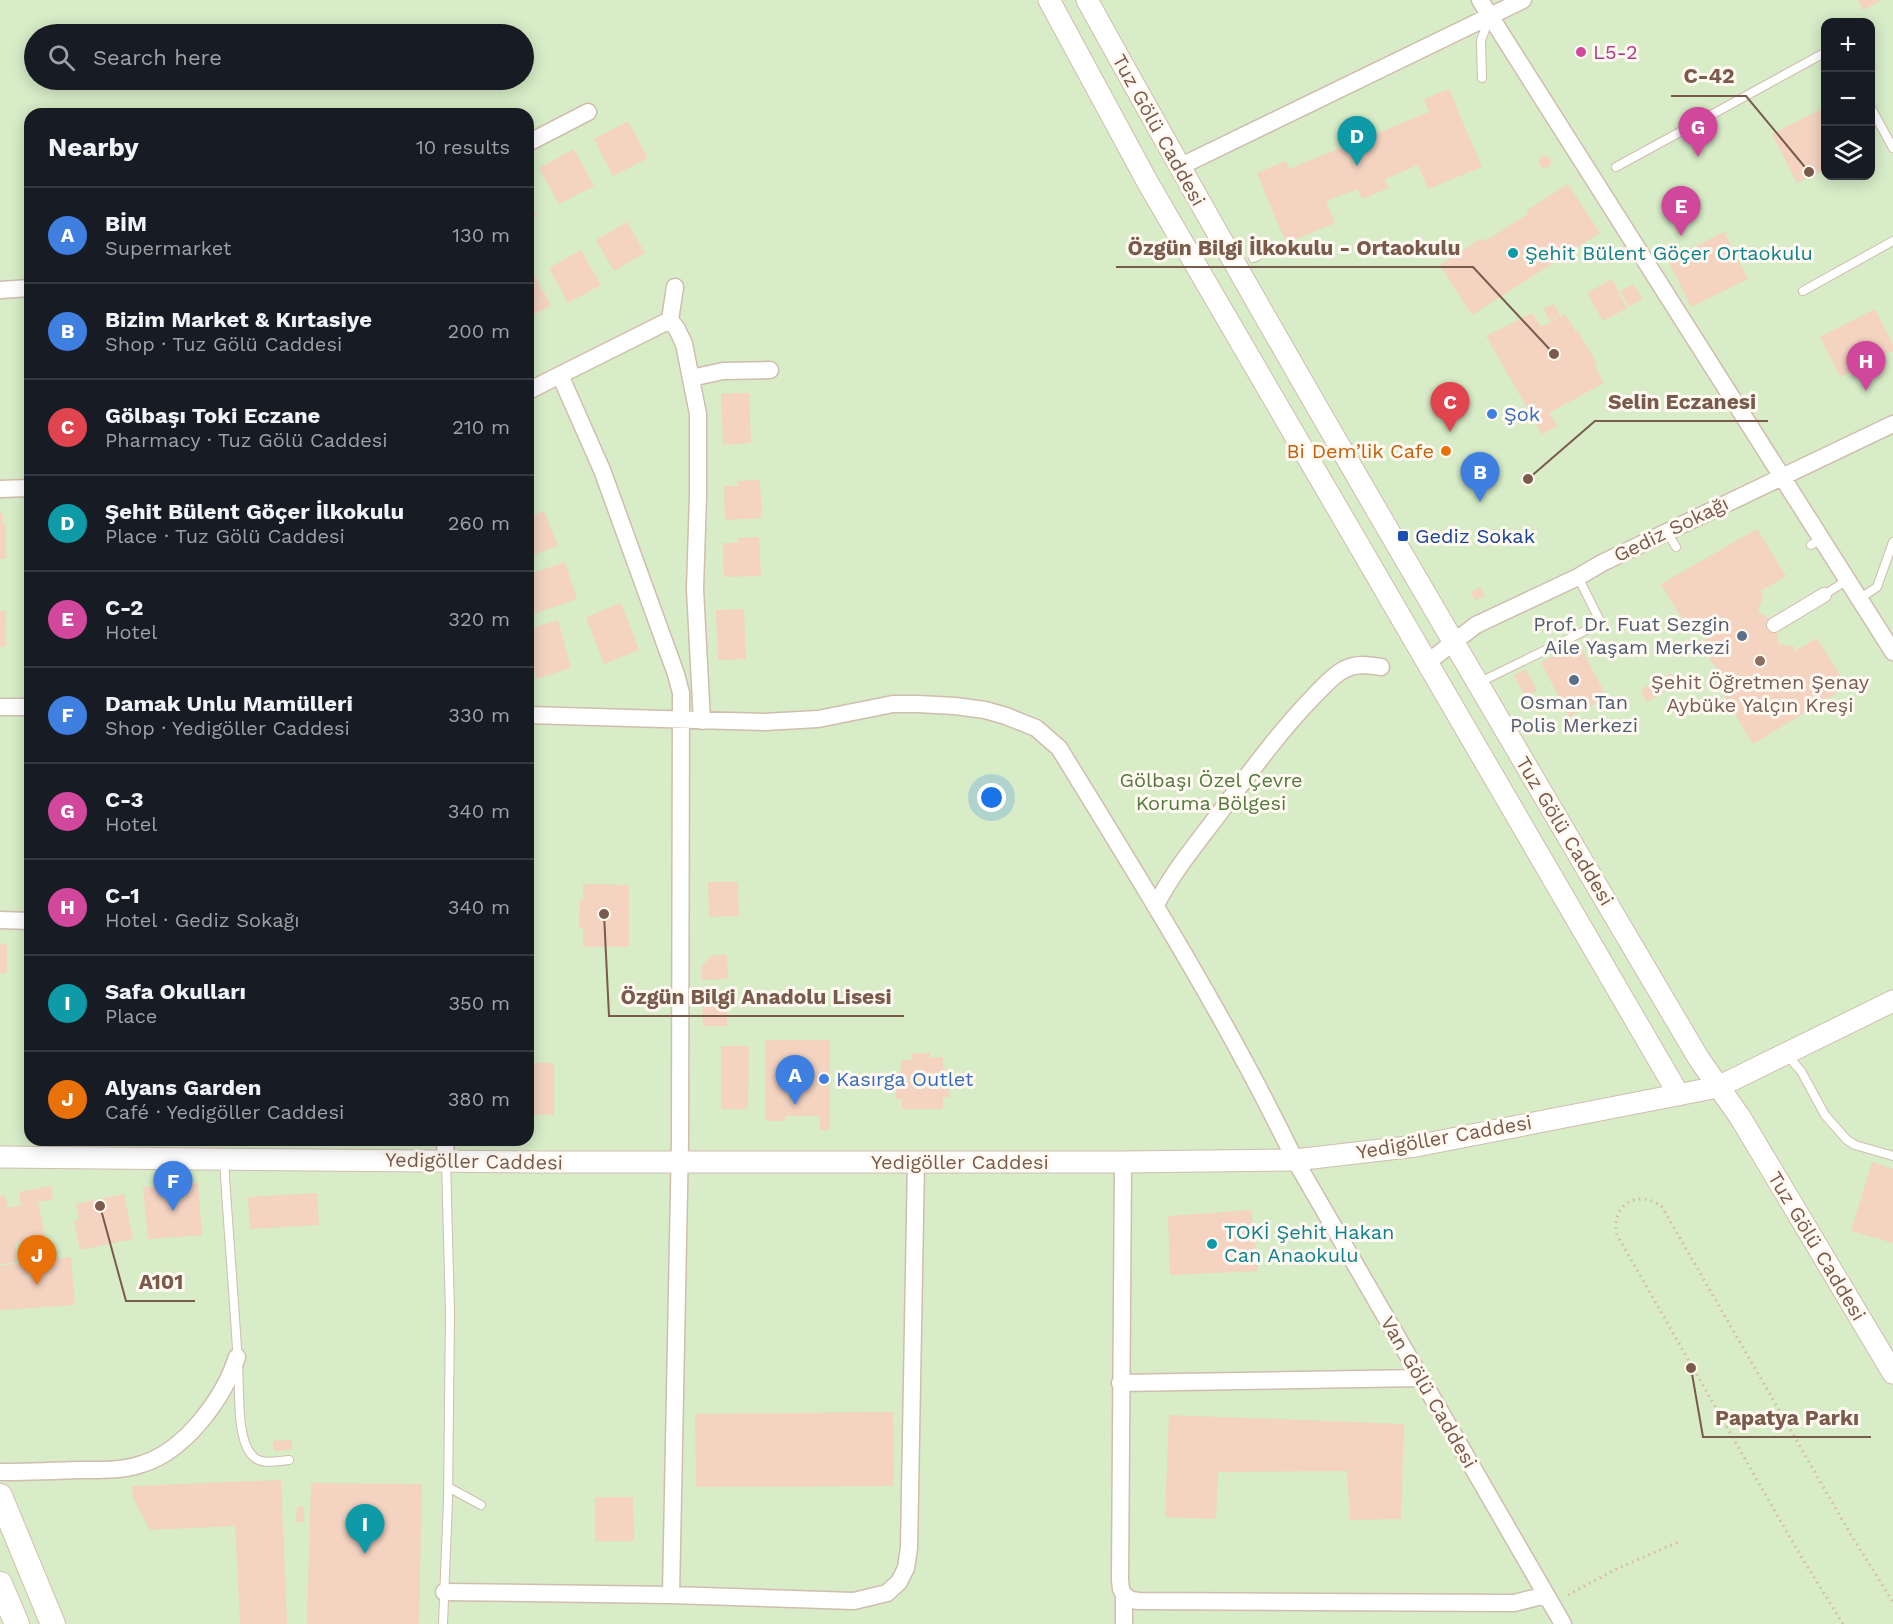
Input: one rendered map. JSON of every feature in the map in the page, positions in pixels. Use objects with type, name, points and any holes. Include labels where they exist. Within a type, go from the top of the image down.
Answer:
[{"type":"main road","points":[[0,1497],[48,1613],[15,1620],[0,1584]]},
{"type":"street","name":"Tuz Gölü Caddesi","points":[[1049,0],[1148,183],[1678,1095]]},
{"type":"street","name":"Tuz Gölü Caddesi","points":[[1087,0],[1179,167],[1453,642],[1699,1059],[1740,1117],[1893,1373]]},
{"type":"street","points":[[1480,0],[1782,477],[1816,542],[1847,580],[1893,652]]},
{"type":"street","points":[[1179,167],[1523,0]]},
{"type":"street","points":[[534,140],[588,112]]},
{"type":"street","points":[[675,287],[670,320],[677,328],[684,344],[698,414],[699,496],[694,589],[702,722]]},
{"type":"street","points":[[0,290],[24,288]]},
{"type":"street","points":[[534,388],[670,320]]},
{"type":"street","points":[[691,378],[723,371],[770,370]]},
{"type":"street","points":[[560,375],[600,465],[681,693],[680,1162],[671,1594]]},
{"type":"street","name":"Gediz Sokağı","points":[[1428,662],[1476,625],[1893,424]]},
{"type":"street","points":[[0,489],[24,488]]},
{"type":"street","points":[[1774,625],[1824,595]]},
{"type":"street","points":[[1156,905],[1165,888],[1203,835],[1263,754],[1300,710],[1329,680],[1345,669],[1363,664],[1381,667]]},
{"type":"street","name":"Van Gölü Caddesi","points":[[534,715],[702,722],[764,722],[818,718],[893,704],[956,706],[986,710],[1036,728],[1059,748],[1156,905],[1220,1016],[1295,1160],[1563,1624]]},
{"type":"street","points":[[0,707],[24,707]]},
{"type":"street","points":[[0,920],[24,921]]},
{"type":"street","name":"Yedigöller Caddesi","points":[[0,1157],[224,1158],[445,1150],[680,1162],[1295,1160],[1416,1146],[1718,1087],[1893,1001]]},
{"type":"street","points":[[444,1592],[671,1594],[854,1601],[887,1593],[899,1582],[906,1568],[909,1548],[916,1161]]},
{"type":"street","points":[[1123,1162],[1120,1580],[1124,1596],[1124,1624]]},
{"type":"street","points":[[0,1472],[119,1469],[144,1464],[171,1449],[190,1434],[225,1388],[237,1357]]},
{"type":"street","points":[[1120,1383],[1420,1378]]},
{"type":"street","points":[[1124,1596],[1139,1601],[1514,1603],[1546,1595]]},
{"type":"lane","points":[[1482,78],[1481,40],[1490,16]]},
{"type":"lane","points":[[1616,167],[1821,55]]},
{"type":"lane","points":[[1875,115],[1893,148]]},
{"type":"lane","points":[[1803,291],[1893,241]]},
{"type":"lane","points":[[1667,532],[1676,547]]},
{"type":"lane","points":[[1859,599],[1877,588],[1893,542]]},
{"type":"lane","points":[[1478,682],[1601,622],[1578,577]]},
{"type":"lane","points":[[1824,595],[1847,580]]},
{"type":"lane","points":[[1786,1054],[1801,1071],[1826,1115],[1847,1140],[1855,1145],[1893,1155]]},
{"type":"lane","points":[[442,1624],[448,1487],[450,1313],[445,1150]]},
{"type":"lane","points":[[224,1158],[240,1416],[248,1450],[256,1460],[289,1460]]},
{"type":"lane","points":[[448,1487],[481,1505]]},
{"type":"path","points":[[1844,1624],[1796,1548],[1617,1235],[1616,1218],[1619,1211],[1632,1201],[1640,1198],[1648,1199],[1662,1207],[1851,1535],[1893,1602]]},
{"type":"path","points":[[1568,1595],[1614,1570],[1678,1542]]},
{"type":"green space","name":"Gölbaşı Özel Çevre Koruma Bölgesi","points":[[0,0],[1893,0],[1893,1624],[0,1624]]},
{"type":"building","points":[[1858,0],[1882,0],[1863,10]]},
{"type":"building","points":[[1449,89],[1482,167],[1428,189],[1418,165],[1385,179],[1389,188],[1362,199],[1357,189],[1326,201],[1335,223],[1286,243],[1257,173],[1286,161],[1289,169],[1429,112],[1424,99]]},
{"type":"building","points":[[1821,110],[1821,171],[1797,183],[1772,134]]},
{"type":"building","points":[[628,121],[648,158],[613,176],[594,139]]},
{"type":"building","points":[[574,149],[594,186],[559,204],[539,168]]},
{"type":"building","points":[[1547,156],[1551,162],[1547,168],[1543,168],[1539,160]]},
{"type":"building","name":"Şehit Bülent Göçer Ortaokulu","points":[[1568,184],[1600,233],[1472,315],[1440,265],[1482,238],[1484,242],[1528,214],[1526,211]]},
{"type":"building","points":[[627,222],[645,253],[614,271],[596,240]]},
{"type":"building","points":[[1724,232],[1748,279],[1691,307],[1668,260]]},
{"type":"building","points":[[581,250],[601,285],[568,303],[549,268]]},
{"type":"building","points":[[534,275],[551,305],[534,315]]},
{"type":"building","points":[[1612,279],[1627,308],[1603,321],[1587,293]]},
{"type":"building","points":[[1633,284],[1643,299],[1629,307],[1620,291]]},
{"type":"building","points":[[1554,304],[1560,315],[1550,321],[1543,309]]},
{"type":"building","points":[[1875,309],[1893,345],[1893,351],[1840,377],[1820,337]]},
{"type":"building","points":[[1532,313],[1541,327],[1565,314],[1597,364],[1594,365],[1604,383],[1549,413],[1558,426],[1542,434],[1486,336]]},
{"type":"building","points":[[749,393],[751,443],[723,445],[721,394]]},
{"type":"building","points":[[760,480],[762,518],[725,520],[724,486],[738,486],[738,481]]},
{"type":"building","points":[[544,511],[558,546],[534,555],[534,515]]},
{"type":"building","points":[[0,513],[3,513],[3,524],[6,524],[6,559],[0,559]]},
{"type":"building","name":"Prof. Dr. Fuat Sezgin Aile Yaşam Merkezi","points":[[1757,529],[1786,576],[1759,592],[1764,593],[1758,611],[1770,619],[1776,630],[1779,644],[1795,647],[1793,652],[1817,638],[1847,687],[1753,744],[1723,695],[1751,678],[1729,677],[1719,671],[1711,662],[1706,639],[1709,627],[1716,618],[1691,633],[1661,584]]},
{"type":"building","points":[[759,537],[761,576],[724,577],[723,543],[738,543],[738,538]]},
{"type":"building","points":[[565,562],[577,599],[534,614],[534,573]]},
{"type":"building","points":[[1480,587],[1485,596],[1475,600],[1471,592]]},
{"type":"building","points":[[621,603],[639,650],[604,664],[586,617]]},
{"type":"building","points":[[744,609],[746,659],[718,660],[716,610]]},
{"type":"building","points":[[0,611],[6,611],[5,647],[0,647]]},
{"type":"building","points":[[558,620],[571,668],[536,679],[534,627]]},
{"type":"building","name":"Osman Tan Polis Merkezi","points":[[1579,643],[1607,698],[1569,717],[1541,662]]},
{"type":"building","points":[[1526,669],[1537,691],[1525,697],[1514,675]]},
{"type":"building","points":[[1671,673],[1677,685],[1647,702],[1640,690]]},
{"type":"building","points":[[708,882],[738,882],[739,916],[709,917]]},
{"type":"building","points":[[583,884],[629,885],[629,947],[583,947],[583,928],[579,929]]},
{"type":"building","points":[[0,944],[7,944],[7,973],[0,973]]},
{"type":"building","points":[[712,955],[727,955],[728,979],[702,980],[701,967]]},
{"type":"building","points":[[702,990],[727,990],[727,1026],[703,1026]]},
{"type":"building","points":[[765,1040],[830,1040],[830,1130],[820,1130],[820,1116],[785,1116],[785,1121],[765,1121]]},
{"type":"building","points":[[721,1046],[749,1046],[748,1109],[721,1109]]},
{"type":"building","points":[[912,1053],[930,1053],[930,1058],[943,1057],[943,1069],[948,1069],[949,1097],[943,1097],[943,1109],[902,1109],[902,1099],[896,1099],[896,1072],[901,1071],[901,1060],[912,1060]]},
{"type":"building","points":[[534,1063],[554,1063],[554,1115],[534,1115]]},
{"type":"building","points":[[1872,1162],[1893,1169],[1893,1243],[1851,1231]]},
{"type":"building","points":[[198,1183],[202,1235],[148,1239],[143,1187]]},
{"type":"building","points":[[51,1186],[53,1199],[38,1202],[45,1237],[15,1243],[16,1263],[0,1264],[0,1196],[5,1195],[8,1208],[21,1205],[19,1192]]},
{"type":"building","points":[[317,1193],[319,1225],[250,1229],[248,1197]]},
{"type":"building","points":[[124,1194],[133,1239],[80,1250],[74,1221],[79,1220],[76,1204]]},
{"type":"building","name":"TOKİ Şehit Hakan Can Anaokulu","points":[[1251,1210],[1258,1271],[1170,1275],[1168,1216]]},
{"type":"building","points":[[71,1257],[75,1305],[0,1310],[0,1266]]},
{"type":"building","points":[[893,1412],[894,1486],[696,1487],[695,1414]]},
{"type":"building","points":[[1169,1415],[1404,1424],[1401,1519],[1350,1520],[1347,1471],[1218,1472],[1216,1519],[1165,1517]]},
{"type":"building","points":[[292,1440],[292,1450],[274,1451],[273,1441]]},
{"type":"building","points":[[281,1480],[287,1624],[240,1624],[235,1526],[150,1530],[133,1498],[132,1486]]},
{"type":"building","points":[[311,1483],[422,1484],[419,1624],[307,1624]]},
{"type":"building","points":[[595,1497],[633,1497],[634,1541],[595,1541]]},
{"type":"building","points":[[297,1507],[304,1507],[304,1522],[296,1522]]},
{"type":"place","name":"L5-2","points":[[1581,52]]},
{"type":"place","name":"C-3","points":[[1698,157]]},
{"type":"place","name":"Şehit Bülent Göçer İlkokulu","points":[[1357,166]]},
{"type":"place","name":"C-42","points":[[1809,172]]},
{"type":"place","name":"C-2","points":[[1681,236]]},
{"type":"place","name":"Şehit Bülent Göçer Ortaokulu","points":[[1513,253]]},
{"type":"place","name":"Özgün Bilgi İlkokulu - Ortaokulu","points":[[1554,354]]},
{"type":"place","name":"C-1","points":[[1866,391]]},
{"type":"place","name":"Şok","points":[[1492,414]]},
{"type":"place","name":"Gölbaşı Toki Eczane","points":[[1450,432]]},
{"type":"place","name":"Bi Dem’lik Cafe","points":[[1446,451]]},
{"type":"place","name":"Selin Eczanesi","points":[[1528,479]]},
{"type":"place","name":"Bizim Market & Kırtasiye","points":[[1480,502]]},
{"type":"place","name":"Gediz Sokak","points":[[1403,536]]},
{"type":"place","name":"Prof. Dr. Fuat Sezgin Aile Yaşam Merkezi","points":[[1742,636]]},
{"type":"place","name":"Şehit Öğretmen Şenay Aybüke Yalçın Kreşi","points":[[1760,661]]},
{"type":"place","name":"Osman Tan Polis Merkezi","points":[[1574,680]]},
{"type":"place","name":"Özgün Bilgi Anadolu Lisesi","points":[[604,914]]},
{"type":"place","name":"Kasırga Outlet","points":[[824,1079]]},
{"type":"place","name":"BİM","points":[[795,1105]]},
{"type":"place","name":"A101","points":[[100,1206]]},
{"type":"place","name":"Damak Unlu Mamülleri","points":[[173,1211]]},
{"type":"place","name":"TOKİ Şehit Hakan Can Anaokulu","points":[[1212,1244]]},
{"type":"place","name":"Alyans Garden","points":[[37,1285]]},
{"type":"place","name":"Papatya Parkı","points":[[1691,1368]]},
{"type":"place","name":"Safa Okulları","points":[[365,1554]]}]
